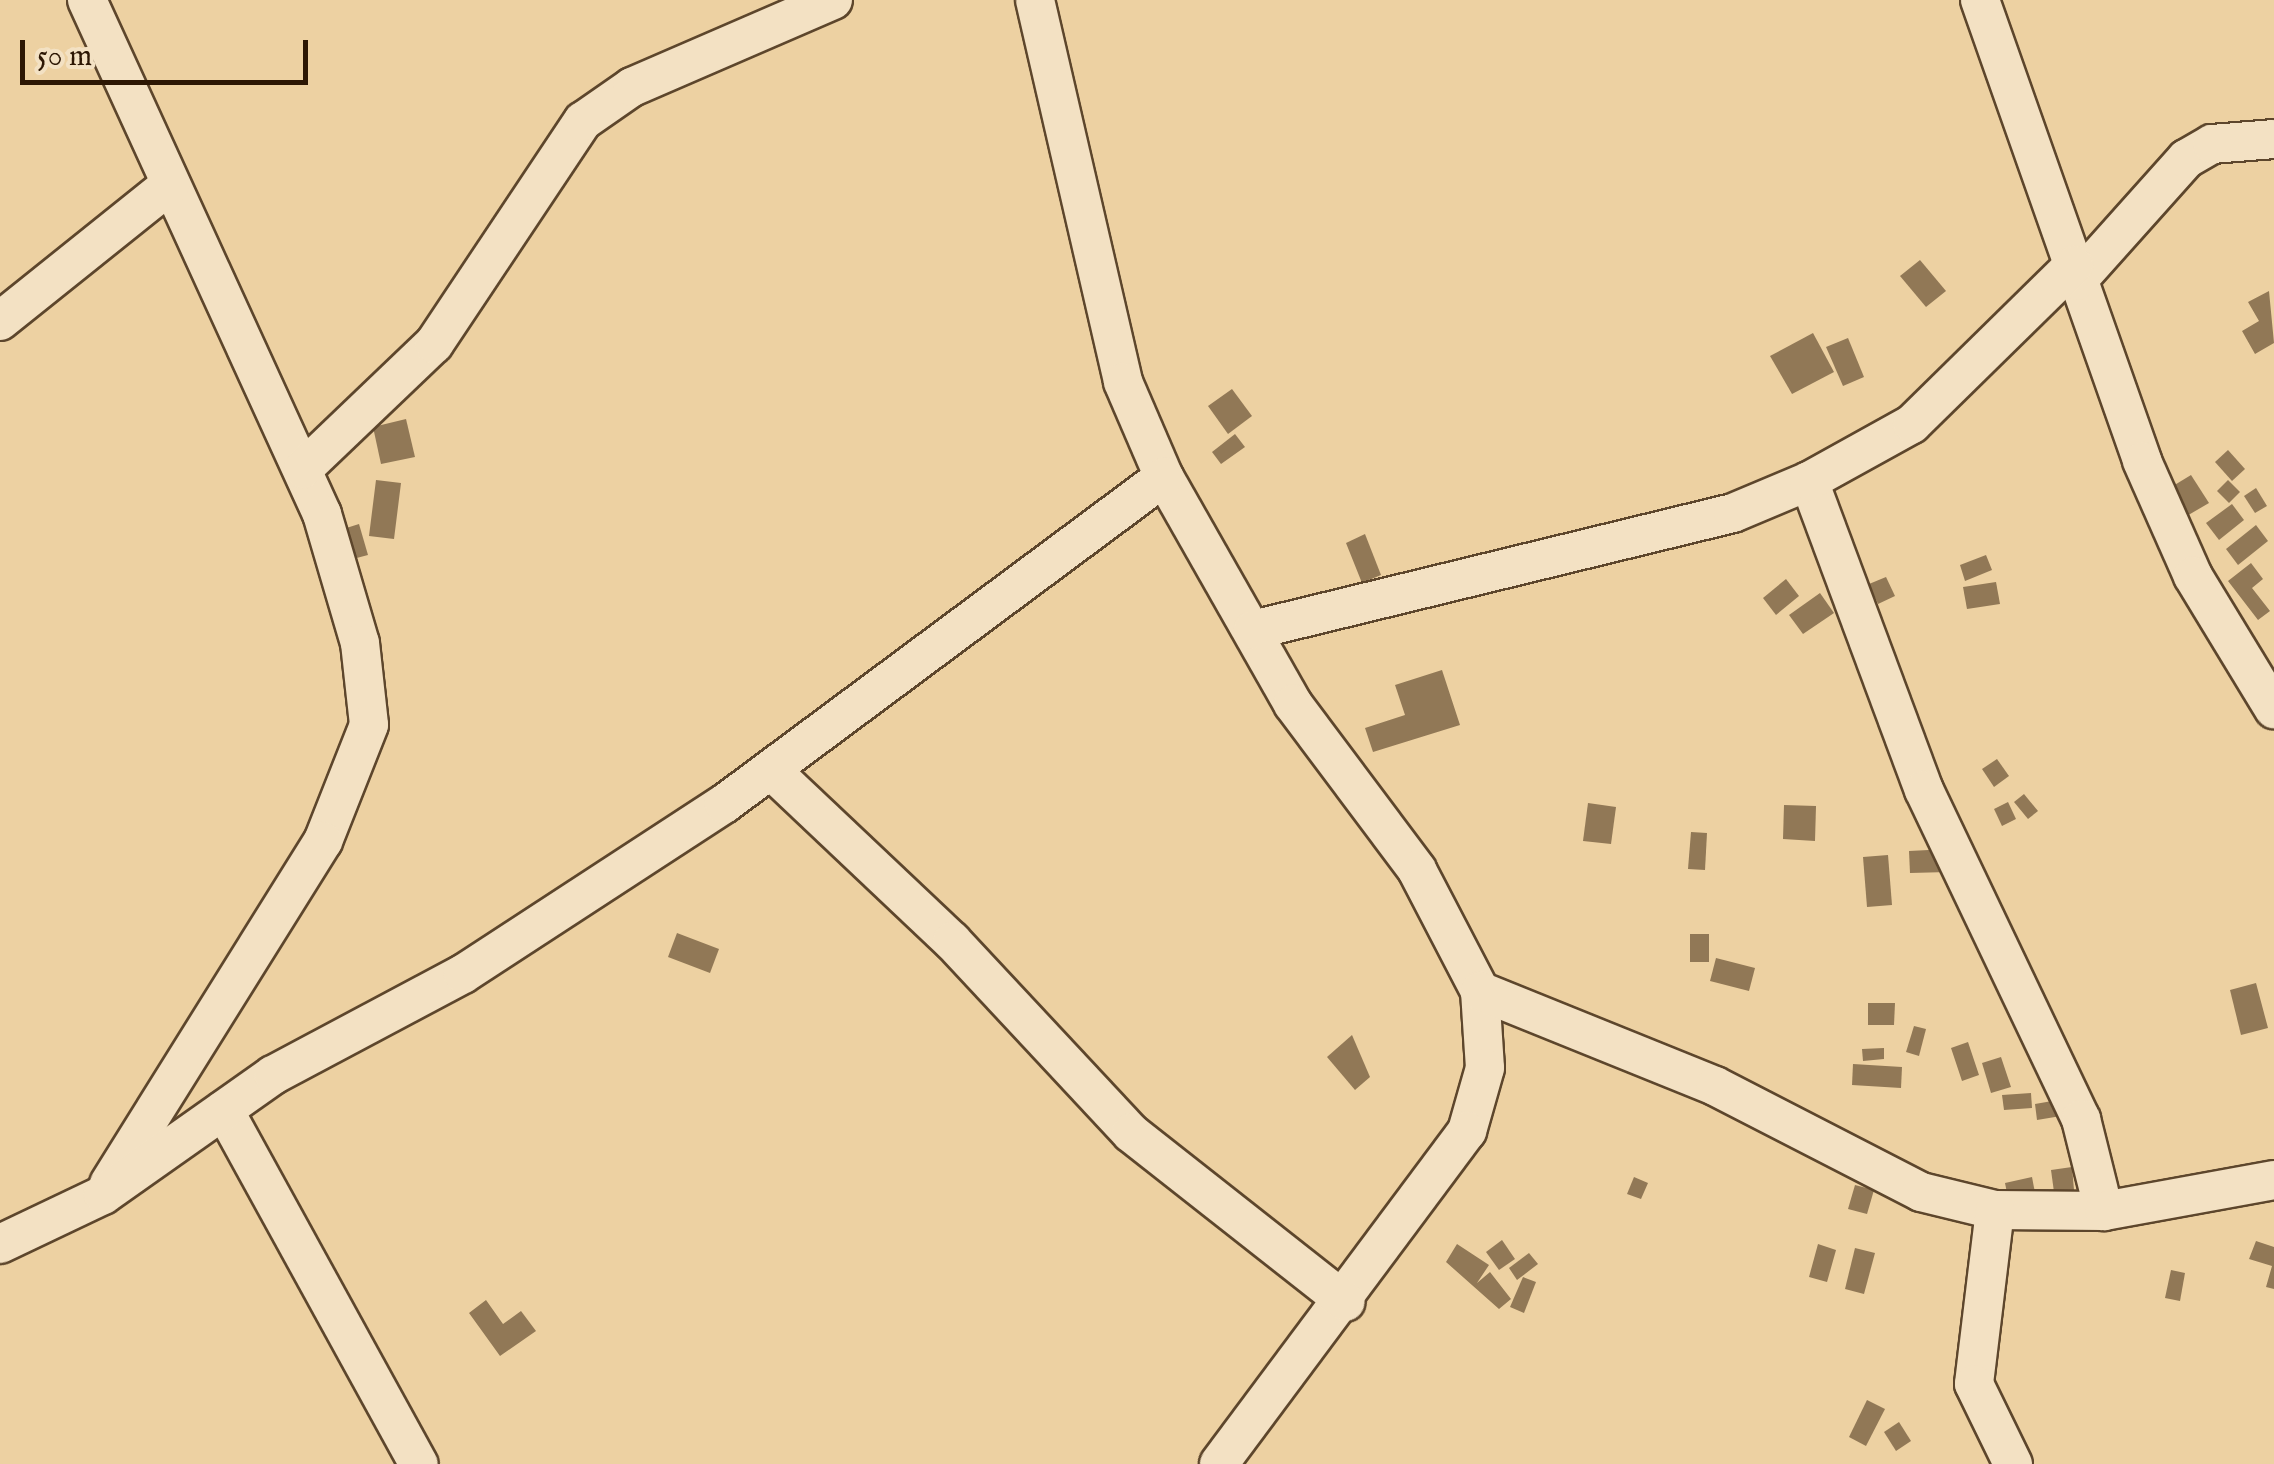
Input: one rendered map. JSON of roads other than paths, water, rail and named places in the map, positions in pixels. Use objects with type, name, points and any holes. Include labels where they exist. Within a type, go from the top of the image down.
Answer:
[{"type":"street","points":[[87,0],[303,469],[360,643],[369,725],[356,771],[103,1195]]},
{"type":"street","points":[[303,469],[434,344],[583,121],[632,87],[833,0]]},
{"type":"street","points":[[1035,0],[1123,382],[1164,476],[1293,704],[1416,870],[1480,991],[1485,1068],[1467,1131],[1346,1302],[1219,1464]]},
{"type":"street","points":[[1980,0],[2076,273],[2193,576],[2274,709]]},
{"type":"street","points":[[1253,630],[1733,512],[1809,481],[1912,424],[2076,273],[2186,159],[2212,144],[2274,139]]},
{"type":"street","points":[[0,321],[170,185]]},
{"type":"street","points":[[0,1244],[103,1195],[224,1110],[464,974],[771,770],[1164,476]]},
{"type":"street","points":[[1809,481],[1924,790],[2081,1119],[2104,1211]]},
{"type":"street","points":[[771,770],[952,941],[1132,1133],[1346,1302]]},
{"type":"street","points":[[1480,991],[1715,1086],[1922,1192],[1995,1210],[2104,1211],[2274,1180]]},
{"type":"street","points":[[224,1110],[418,1464]]},
{"type":"street","points":[[1995,1210],[1974,1384],[2014,1464]]}]
